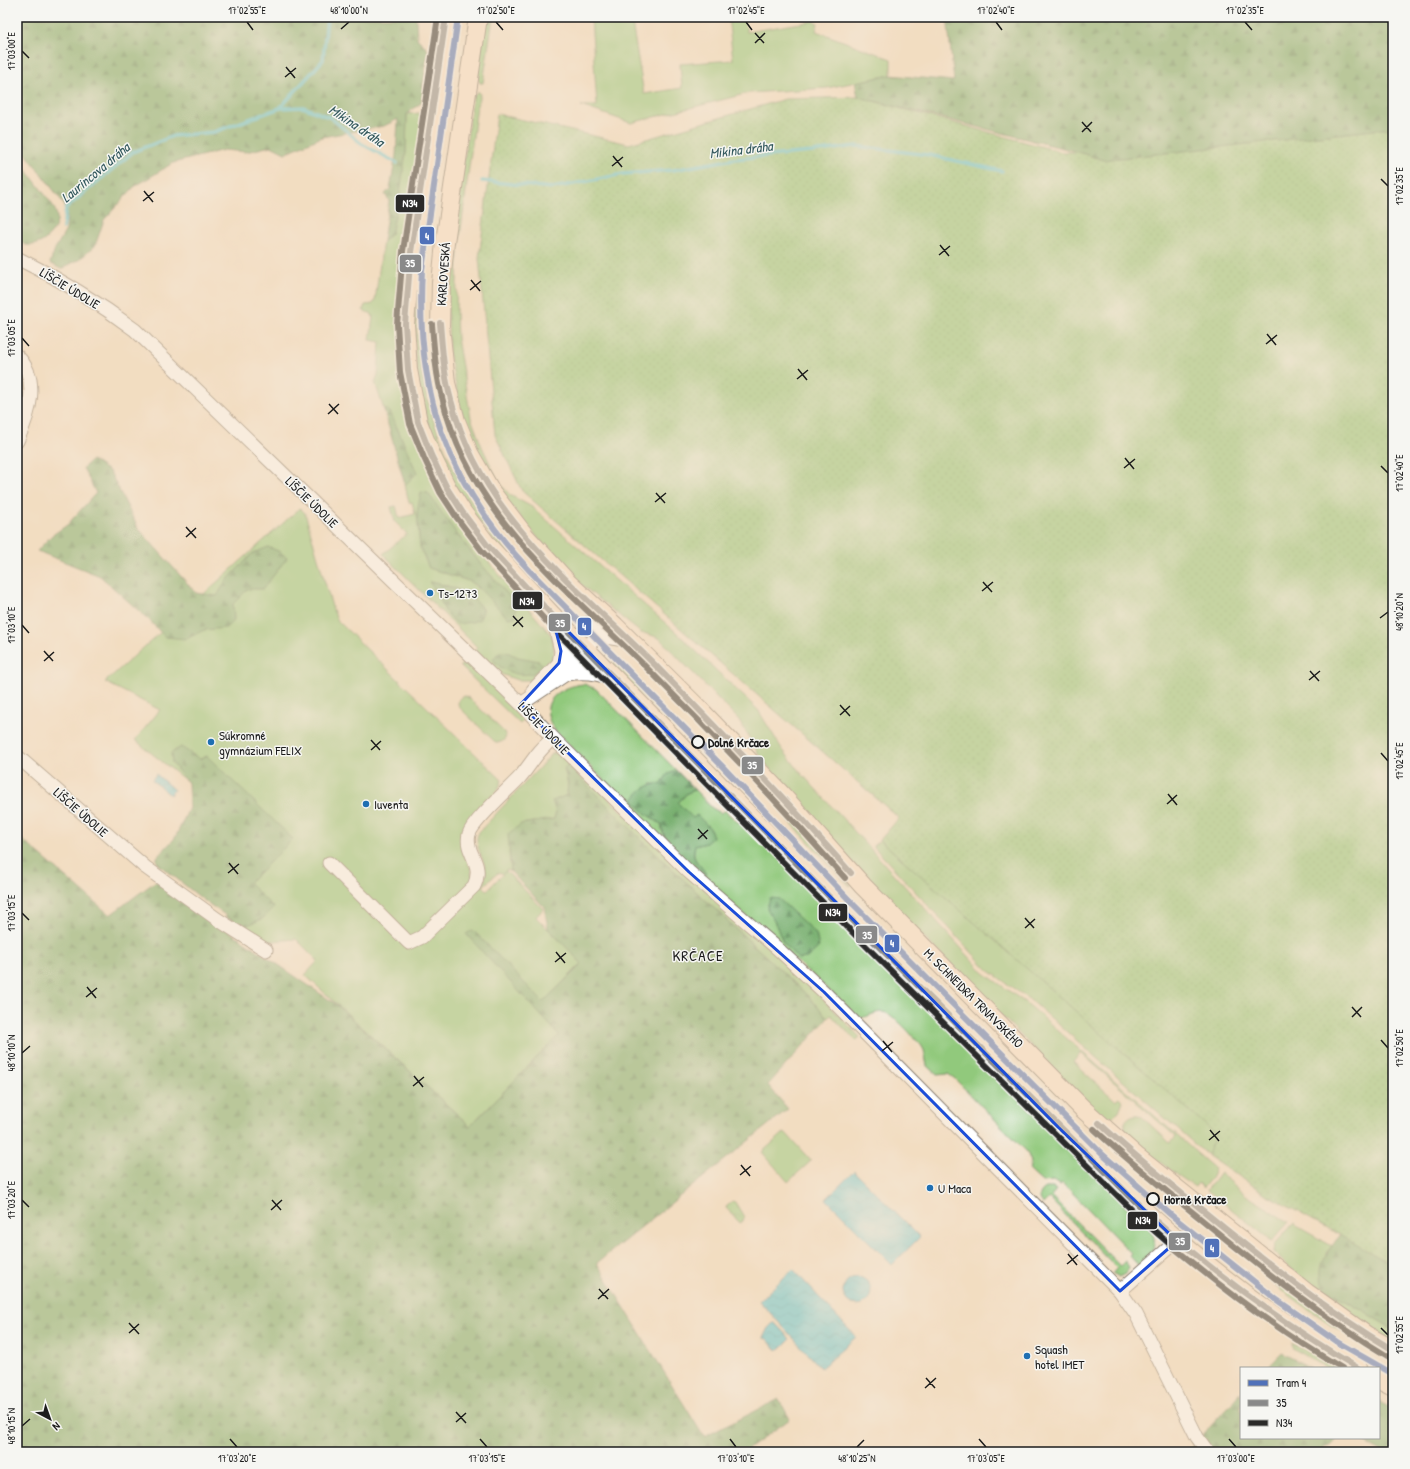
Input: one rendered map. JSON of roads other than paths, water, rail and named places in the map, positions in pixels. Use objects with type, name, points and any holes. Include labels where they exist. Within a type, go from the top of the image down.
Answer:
[{"type":"main road","points":[[446,17],[411,252],[407,293],[406,346],[408,370],[418,422],[430,455],[455,502],[488,546],[552,615],[590,643],[617,681],[868,936],[1149,1215],[1177,1241],[1220,1276],[1287,1324],[1356,1367]]},
{"type":"main road","name":"KARLOVESKÁ","points":[[478,17],[442,263],[440,326],[446,383],[463,439],[478,470],[492,493],[505,511],[540,552],[569,584],[592,604]]},
{"type":"main road","name":"M. SCHNEIDRA TRNAVSKÉHO","points":[[592,604],[758,770],[884,908],[1107,1131],[1306,1293],[1366,1335],[1393,1350]]},
{"type":"main road","points":[[1380,1380],[1393,1387]]},
{"type":"street","name":"LÍŠČIE ÚDOLIE","points":[[17,258],[83,295],[118,317],[135,330],[521,704],[553,738],[689,872],[777,948],[824,992],[1120,1291],[1136,1314],[1197,1437],[1208,1452]]},
{"type":"street","points":[[17,356],[25,365],[29,375],[31,387],[27,416],[17,441]]},
{"type":"street","points":[[590,643],[592,604]]},
{"type":"street","points":[[552,615],[561,651],[563,668]]},
{"type":"street","points":[[521,704],[563,668],[575,649],[606,637],[630,641]]},
{"type":"street","points":[[563,668],[596,674],[617,681]]},
{"type":"street","points":[[329,863],[409,943],[422,937],[474,886],[478,871],[468,842],[469,833],[475,823],[520,777],[540,750],[553,738]]},
{"type":"street","name":"LÍŠČIE ÚDOLIE","points":[[17,756],[145,867],[217,919],[266,950]]},
{"type":"street","points":[[1120,1291],[1177,1241]]},
{"type":"water","points":[[156,774],[174,790],[170,795],[152,780]]},
{"type":"water","points":[[854,1171],[920,1237],[892,1265],[826,1199]]},
{"type":"water","points":[[793,1269],[856,1337],[821,1368],[759,1301]]},
{"type":"water","points":[[857,1277],[867,1281],[871,1291],[867,1301],[857,1305],[847,1301],[843,1291],[847,1281]]},
{"type":"water","points":[[774,1322],[790,1339],[778,1351],[767,1339],[763,1338],[768,1328]]},
{"type":"waterway","name":"Laurincova dráha","points":[[63,228],[66,208],[133,152],[173,136],[214,132],[280,108],[323,60],[327,17]]},
{"type":"waterway","name":"Mikina dráha","points":[[281,108],[303,107],[331,118],[362,144],[397,163]]},
{"type":"waterway","name":"Mikina dráha","points":[[482,181],[553,188],[623,174],[673,170],[734,159],[812,152],[856,146],[929,155],[1002,171]]},
{"type":"tram line","name":"4","points":[[458,17],[422,270],[421,315],[424,356],[431,396],[442,433],[457,469],[477,503],[501,537],[530,571],[722,766],[854,905],[1102,1154],[1171,1215],[1277,1300],[1337,1342],[1393,1374]]},
{"type":"tram line","points":[[458,21],[459,17]]},
{"type":"place","name":"Ts-1273","points":[[430,593]]},
{"type":"place","name":"Súkromné gymnázium FELIX","points":[[211,742]]},
{"type":"place","name":"Dolné Krčace","points":[[698,742]]},
{"type":"place","name":"Iuventa","points":[[366,804]]},
{"type":"place","name":"U Maca","points":[[930,1188]]},
{"type":"place","name":"Horné Krčace","points":[[1153,1199]]},
{"type":"place","name":"Squash hotel IMET","points":[[1027,1356]]},
{"type":"district","name":"KRČACE","points":[[698,955]]}]
